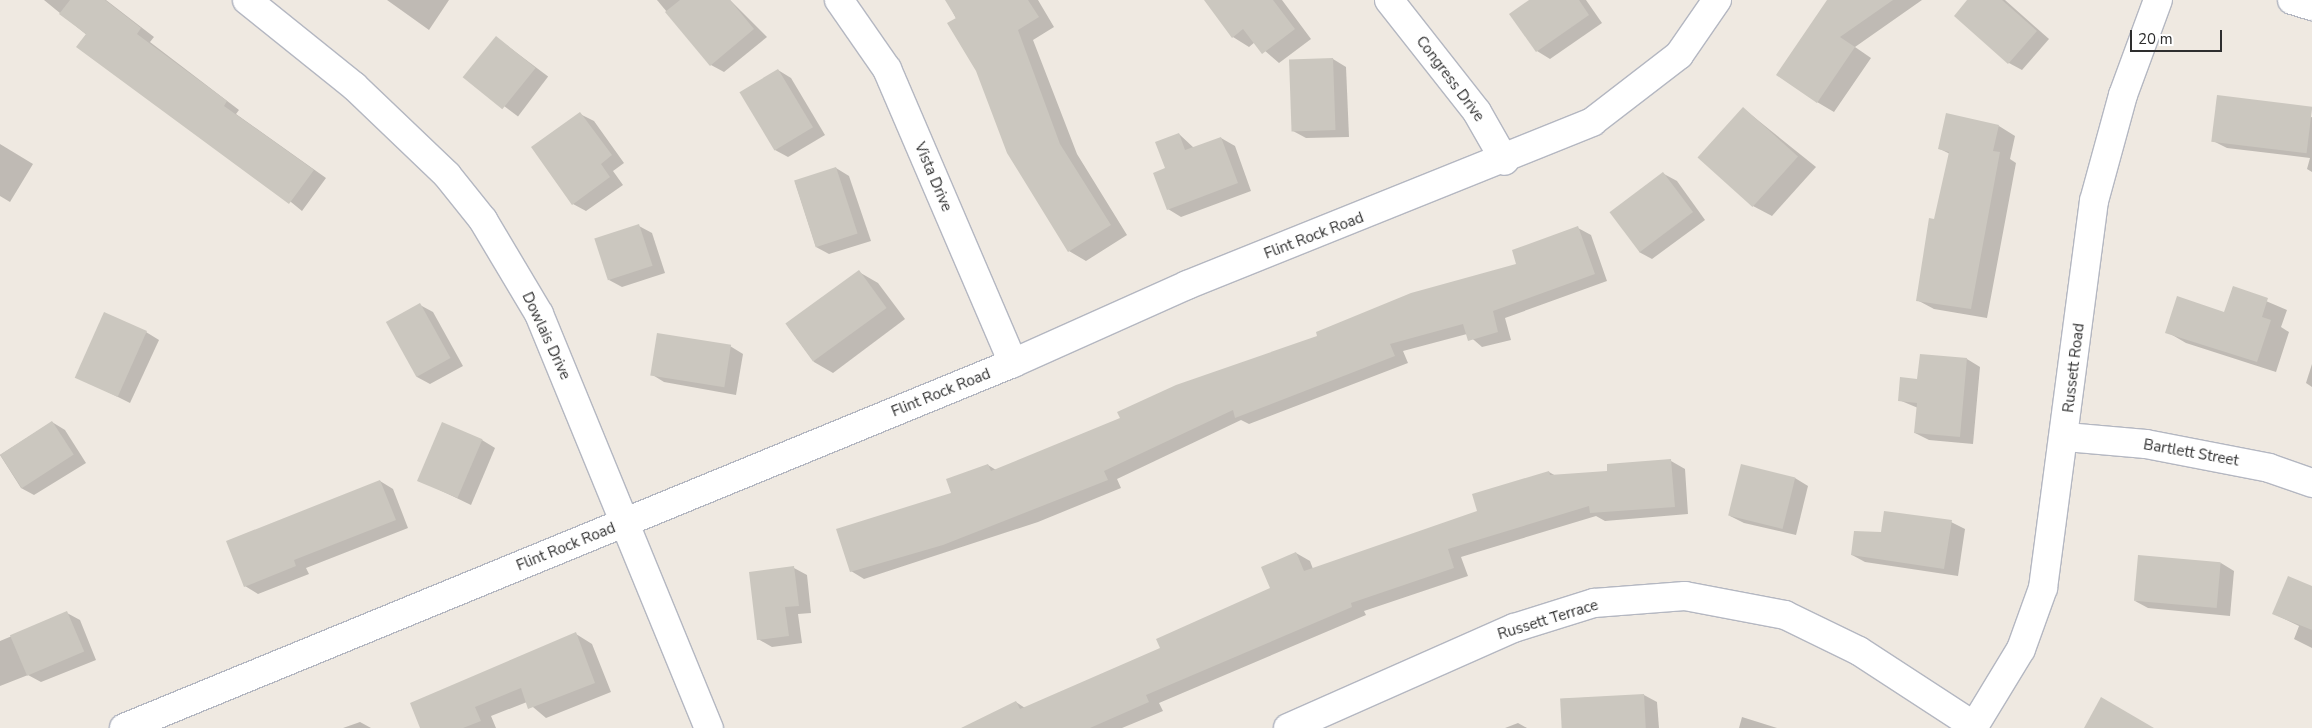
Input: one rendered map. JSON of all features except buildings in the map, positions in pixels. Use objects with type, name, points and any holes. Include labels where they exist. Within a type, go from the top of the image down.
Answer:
[{"type":"street","name":"Dowlais Drive","points":[[247,0],[354,86],[446,175],[483,220],[539,314],[709,728]]},
{"type":"street","name":"Vista Drive","points":[[839,0],[887,69],[1013,363]]},
{"type":"street","name":"Congress Drive","points":[[1389,0],[1477,112],[1505,161]]},
{"type":"street","name":"Flint Rock Road","points":[[124,728],[1013,363],[1187,285],[1505,161],[1592,122],[1679,55],[1717,0]]},
{"type":"street","name":"Russett Road","points":[[1973,727],[2021,649],[2042,588],[2066,437],[2094,201],[2123,95],[2158,0]]},
{"type":"street","points":[[2292,0],[2312,6]]},
{"type":"street","name":"Bartlett Street","points":[[2066,437],[2146,444],[2269,468],[2312,483]]},
{"type":"street","name":"Russett Terrace","points":[[1288,728],[1514,628],[1594,603],[1685,596],[1785,615],[1859,651],[1973,727]]}]
